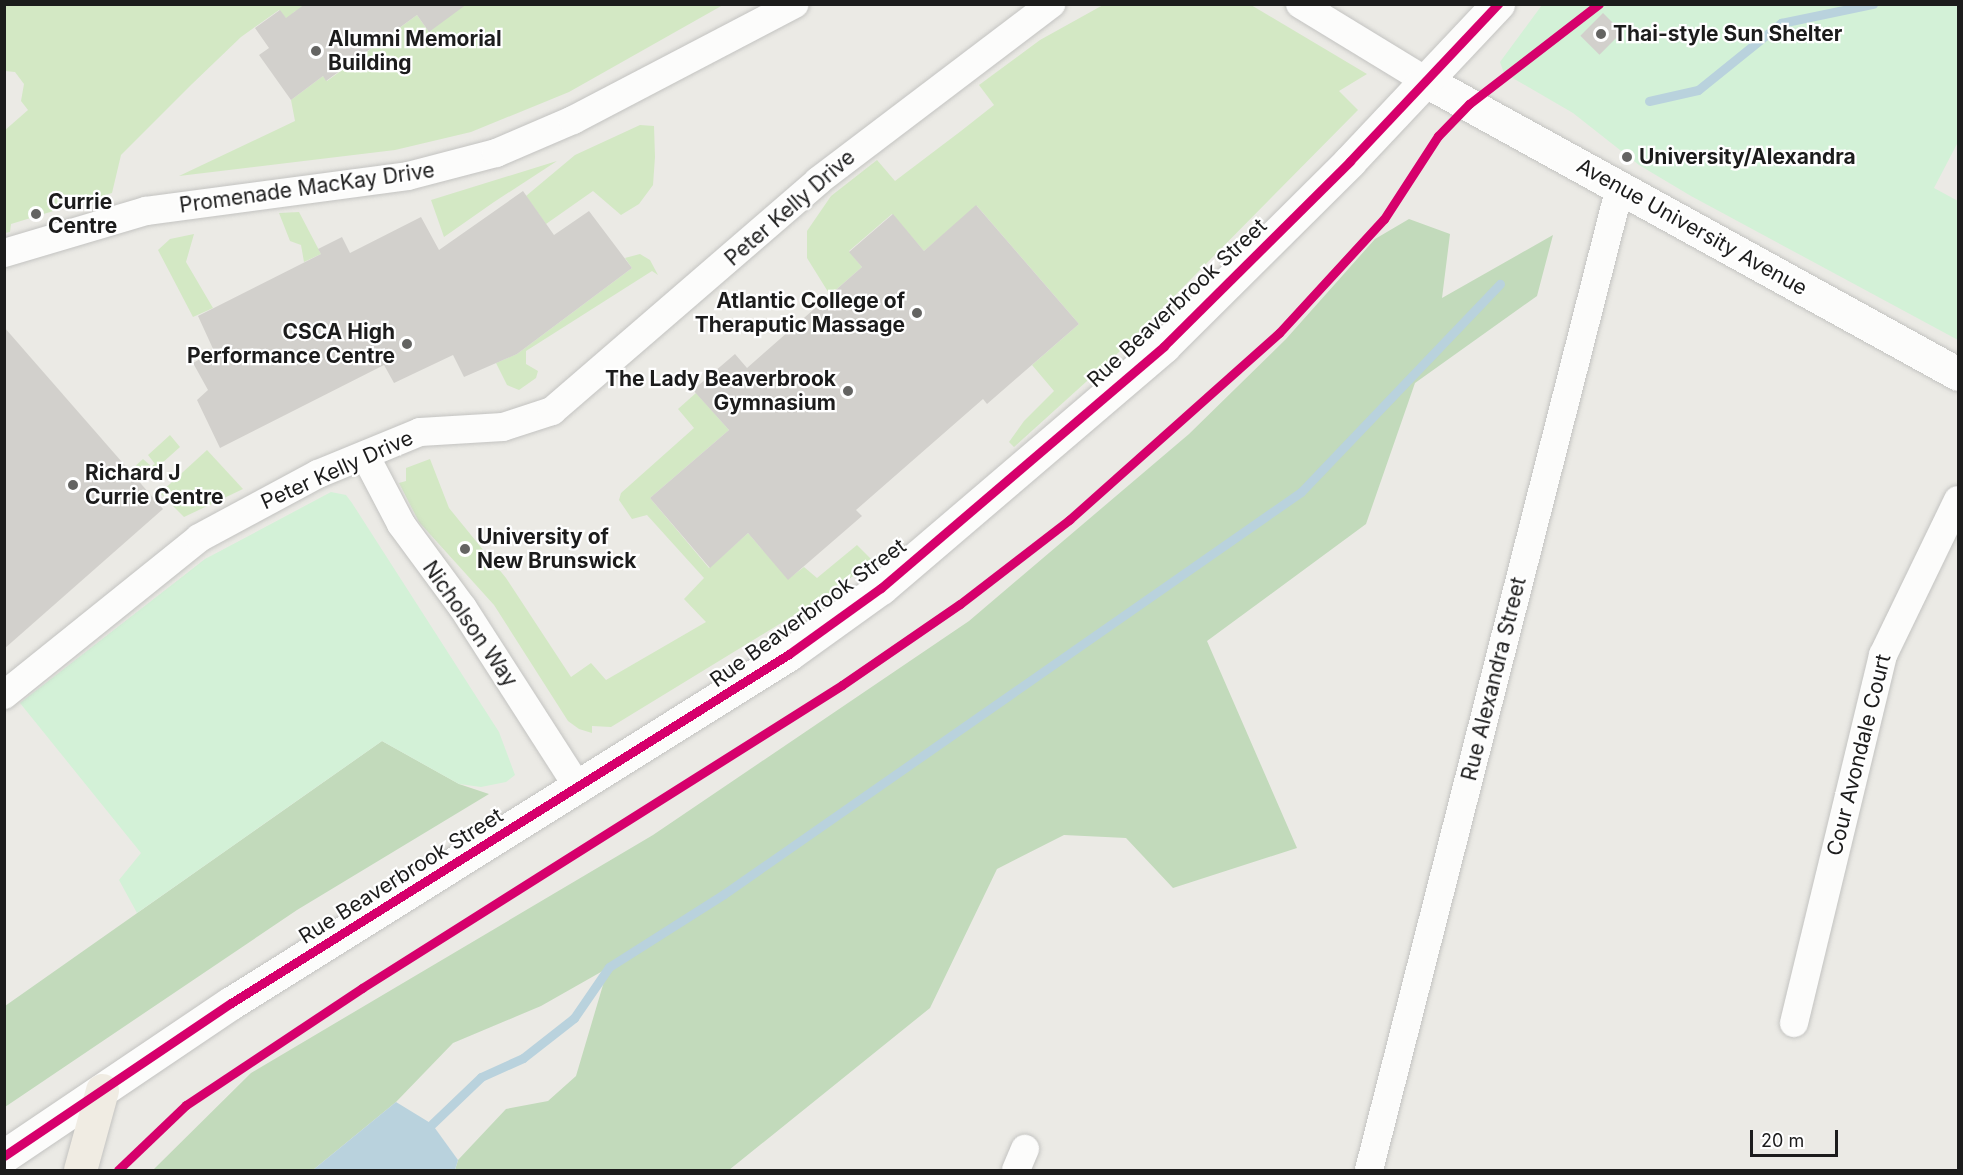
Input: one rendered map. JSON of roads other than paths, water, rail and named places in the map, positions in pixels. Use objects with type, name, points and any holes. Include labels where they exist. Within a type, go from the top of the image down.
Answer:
[{"type":"main road","points":[[80,1170],[102,1090]]},
{"type":"street","name":"Promenade MacKay Drive","points":[[4,253],[33,248],[146,211],[408,176],[496,153],[573,120],[795,4]]},
{"type":"street","name":"Peter Kelly Drive","points":[[4,695],[199,538],[318,474],[366,457],[420,432],[503,428],[552,411],[818,181],[1051,4]]},
{"type":"street","name":"Rue Beaverbrook Street","points":[[4,1156],[376,911],[579,789],[789,654],[881,588],[1164,346],[1426,81],[1498,4]]},
{"type":"street","points":[[1310,8],[1426,81]]},
{"type":"street","name":"Avenue University Avenue","points":[[1426,81],[1959,374]]},
{"type":"street","name":"Rue Alexandra Street","points":[[1369,1170],[1620,187]]},
{"type":"street","points":[[4,269],[33,248]]},
{"type":"street","name":"Nicholson Way","points":[[366,457],[400,524],[464,608],[579,789]]},
{"type":"street","name":"Cour Avondale Court","points":[[1794,1023],[1880,663],[1905,603],[1959,500]]},
{"type":"water","points":[[396,1102],[432,1124],[458,1160],[455,1170],[313,1170]]},
{"type":"waterway","points":[[1649,101],[1698,90],[1781,23],[1873,4]]},
{"type":"waterway","points":[[432,1124],[481,1077],[523,1058],[574,1018],[609,967],[724,894],[1301,492],[1500,284]]},
{"type":"place","name":"Thai-style Sun Shelter","points":[[1601,34]]},
{"type":"place","name":"Alumni Memorial Building","points":[[316,51]]},
{"type":"place","name":"University/Alexandra","points":[[1627,157]]},
{"type":"place","name":"Currie Centre","points":[[36,214]]},
{"type":"place","name":"Atlantic College of Theraputic Massage","points":[[917,313]]},
{"type":"place","name":"CSCA High Performance Centre","points":[[407,344]]},
{"type":"place","name":"The Lady Beaverbrook Gymnasium","points":[[848,391]]},
{"type":"place","name":"Richard J Currie Centre","points":[[73,485]]},
{"type":"place","name":"University of New Brunswick","points":[[465,549]]}]
